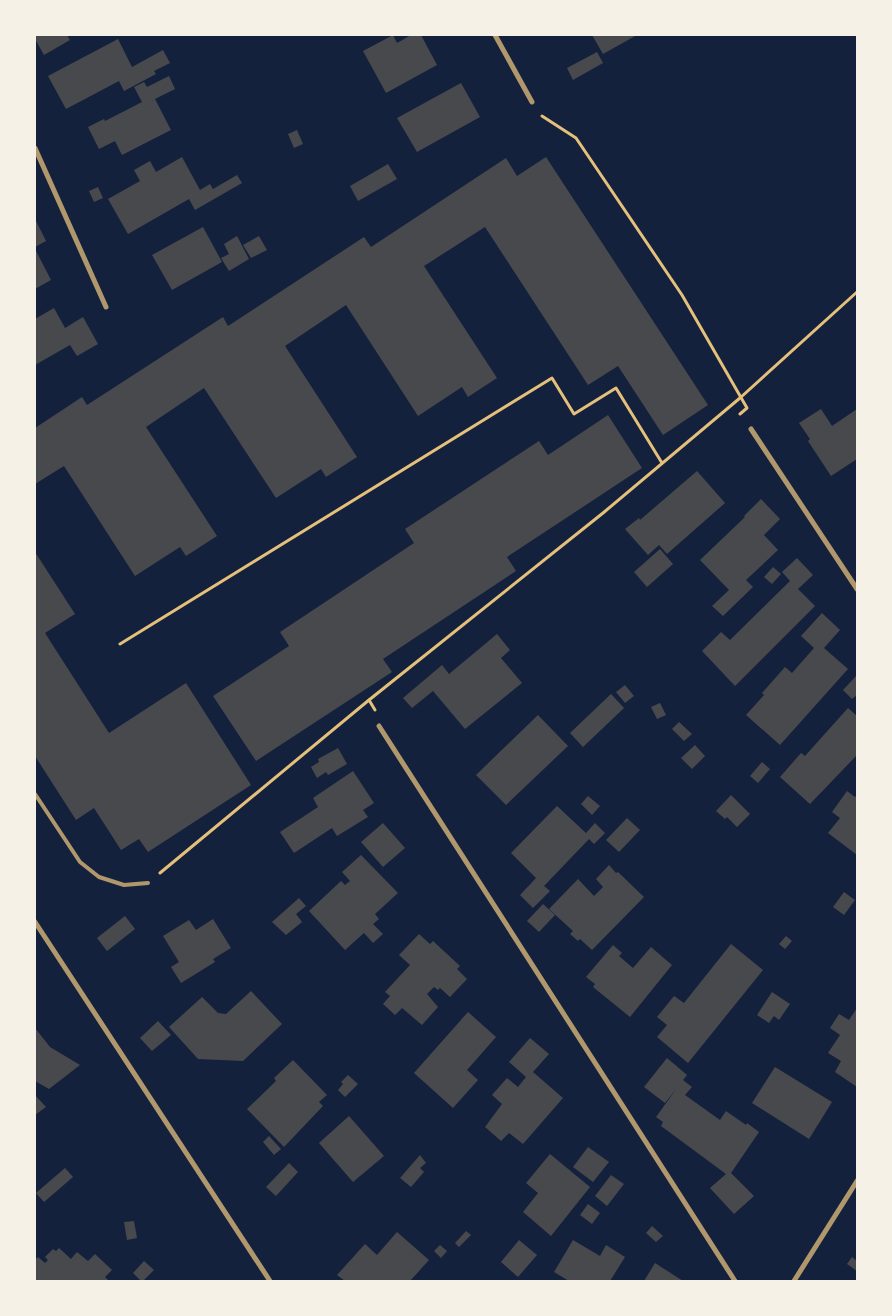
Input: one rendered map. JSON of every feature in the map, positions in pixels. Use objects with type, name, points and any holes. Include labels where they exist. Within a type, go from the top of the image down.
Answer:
[{"type":"street","points":[[496,35],[532,102]]},
{"type":"street","points":[[35,148],[106,307]]},
{"type":"street","points":[[751,429],[857,589]]},
{"type":"street","points":[[379,726],[735,1281]]},
{"type":"street","points":[[35,922],[270,1281]]},
{"type":"street","points":[[794,1281],[857,1180]]},
{"type":"lane","points":[[35,794],[80,862],[99,876],[124,885],[148,883]]},
{"type":"path","points":[[532,102],[540,115],[576,138],[682,295],[747,408]]},
{"type":"path","points":[[148,883],[369,700],[595,520],[740,398],[857,292]]},
{"type":"path","points":[[120,644],[552,378],[574,414],[616,388],[662,463]]},
{"type":"path","points":[[369,700],[375,712]]},
{"type":"building","points":[[35,35],[67,35],[70,40],[44,55],[35,39]]},
{"type":"building","points":[[393,35],[397,43],[411,35],[421,35],[437,65],[386,93],[363,51]]},
{"type":"building","points":[[592,35],[637,35],[603,54]]},
{"type":"building","points":[[118,39],[132,67],[163,50],[170,63],[154,71],[156,74],[124,91],[119,81],[66,109],[48,76]]},
{"type":"building","points":[[597,52],[603,63],[573,80],[567,68]]},
{"type":"building","points":[[169,76],[175,89],[155,99],[171,130],[122,155],[115,141],[99,149],[88,127],[104,119],[105,121],[142,102],[134,87],[144,82],[147,87]]},
{"type":"building","points":[[461,83],[480,117],[417,152],[397,118]]},
{"type":"building","points":[[297,130],[303,144],[294,148],[288,134]]},
{"type":"building","points":[[182,157],[200,190],[210,184],[213,189],[237,175],[242,183],[195,210],[189,199],[128,234],[108,199],[140,181],[134,170],[150,161],[156,172]]},
{"type":"building","points":[[546,157],[708,405],[663,435],[618,366],[588,385],[485,227],[424,266],[497,378],[468,397],[462,387],[418,416],[346,305],[285,346],[357,457],[326,477],[321,469],[276,498],[204,388],[146,427],[217,536],[186,556],[180,547],[135,576],[64,466],[35,484],[35,428],[82,397],[87,405],[223,317],[228,326],[364,237],[371,247],[506,158],[517,176]]},
{"type":"building","points":[[388,164],[397,179],[358,201],[350,186]]},
{"type":"building","points":[[98,187],[103,198],[94,202],[89,191]]},
{"type":"building","points":[[35,219],[46,241],[35,247]]},
{"type":"building","points":[[203,227],[222,262],[172,290],[152,255]]},
{"type":"building","points":[[237,236],[249,259],[229,271],[221,258],[229,254],[224,244]]},
{"type":"building","points":[[259,236],[267,250],[251,258],[243,245]]},
{"type":"building","points":[[35,249],[51,280],[35,289]]},
{"type":"building","points":[[54,308],[65,328],[83,317],[98,344],[77,356],[70,345],[35,365],[35,319]]},
{"type":"building","points":[[821,409],[832,426],[857,409],[857,459],[831,476],[808,441],[810,439],[799,423]]},
{"type":"building","points":[[608,415],[642,468],[507,557],[516,571],[383,659],[392,672],[256,761],[213,696],[289,646],[280,632],[414,543],[405,529],[539,441],[548,455]]},
{"type":"building","points":[[697,471],[725,503],[667,554],[659,545],[648,555],[625,529],[639,518],[640,520]]},
{"type":"building","points":[[761,499],[780,519],[764,535],[778,550],[746,580],[753,587],[723,616],[712,606],[729,590],[700,560]]},
{"type":"building","points":[[660,549],[673,564],[647,587],[634,572]]},
{"type":"building","points":[[35,552],[75,614],[45,633],[109,733],[186,683],[251,785],[148,852],[139,839],[121,850],[94,808],[76,820],[35,756]]},
{"type":"building","points":[[797,558],[813,575],[798,589],[815,606],[735,686],[702,651],[721,632],[730,640],[790,581],[782,572]]},
{"type":"building","points":[[773,567],[781,574],[772,584],[764,577]]},
{"type":"building","points":[[822,613],[840,630],[824,648],[848,669],[780,745],[746,715],[785,667],[792,673],[814,648],[801,636]]},
{"type":"building","points":[[497,634],[510,650],[501,658],[522,683],[465,729],[433,691],[412,708],[403,698],[442,665],[449,674]]},
{"type":"building","points":[[857,675],[857,695],[852,699],[843,690]]},
{"type":"building","points":[[625,685],[634,696],[625,703],[616,692]]},
{"type":"building","points":[[611,694],[624,708],[583,747],[570,733]]},
{"type":"building","points":[[660,703],[666,715],[657,719],[651,707]]},
{"type":"building","points":[[848,708],[857,716],[857,755],[810,804],[780,777],[801,753],[805,756]]},
{"type":"building","points":[[538,715],[568,746],[506,805],[476,775]]},
{"type":"building","points":[[679,722],[692,734],[684,741],[672,729]]},
{"type":"building","points":[[695,745],[705,756],[692,769],[681,758]]},
{"type":"building","points":[[338,748],[347,764],[328,775],[326,772],[317,778],[311,767],[319,762],[318,759]]},
{"type":"building","points":[[762,762],[770,769],[758,783],[750,776]]},
{"type":"building","points":[[353,771],[374,803],[363,810],[368,817],[337,836],[332,828],[294,853],[280,832],[318,807],[313,798]]},
{"type":"building","points":[[847,791],[855,797],[857,795],[857,855],[828,833],[840,818],[832,812]]},
{"type":"building","points":[[731,795],[750,814],[737,827],[727,817],[725,819],[716,811]]},
{"type":"building","points":[[588,796],[600,806],[592,815],[581,804]]},
{"type":"building","points":[[557,806],[586,833],[595,823],[605,833],[594,844],[589,839],[544,886],[550,891],[533,908],[520,895],[536,878],[511,853]]},
{"type":"building","points":[[627,818],[640,830],[619,852],[606,840]]},
{"type":"building","points":[[383,823],[405,848],[383,867],[361,842]]},
{"type":"building","points":[[361,855],[398,893],[375,914],[379,919],[373,924],[383,934],[373,943],[364,933],[345,950],[309,911],[341,881],[345,885],[350,881],[342,872]]},
{"type":"building","points":[[609,865],[644,897],[592,950],[580,939],[578,941],[570,934],[573,931],[549,909],[578,879],[594,896],[603,887],[596,879]]},
{"type":"building","points":[[844,892],[855,900],[844,915],[833,907]]},
{"type":"building","points":[[299,898],[306,906],[296,914],[302,922],[286,935],[272,922]]},
{"type":"building","points":[[543,904],[555,915],[539,932],[527,921]]},
{"type":"building","points":[[125,916],[135,929],[107,951],[97,938]]},
{"type":"building","points":[[213,919],[231,948],[213,959],[215,962],[181,983],[171,967],[179,962],[163,936],[189,920],[196,930]]},
{"type":"building","points":[[419,934],[430,944],[433,941],[460,966],[457,969],[467,979],[450,997],[440,988],[438,990],[434,987],[427,994],[438,1007],[422,1025],[402,1008],[395,1015],[383,1004],[390,996],[385,992],[410,965],[399,955]]},
{"type":"building","points":[[786,936],[792,941],[785,949],[779,944]]},
{"type":"building","points":[[731,944],[763,970],[688,1063],[657,1037],[667,1025],[657,1017],[674,996],[684,1003]]},
{"type":"building","points":[[613,945],[622,953],[619,956],[633,968],[651,947],[672,965],[630,1017],[593,987],[595,984],[586,977]]},
{"type":"building","points":[[251,991],[282,1024],[243,1061],[198,1059],[169,1027],[202,997],[218,1013],[226,1014]]},
{"type":"building","points":[[772,992],[790,1004],[779,1020],[774,1016],[769,1023],[757,1015]]},
{"type":"building","points":[[857,1008],[857,1087],[835,1072],[841,1061],[828,1053],[840,1035],[830,1028],[839,1014],[849,1020]]},
{"type":"building","points":[[468,1012],[496,1037],[467,1070],[478,1080],[453,1108],[414,1073]]},
{"type":"building","points":[[158,1021],[171,1035],[152,1051],[140,1038]]},
{"type":"building","points":[[35,1028],[50,1047],[80,1065],[49,1089],[35,1081]]},
{"type":"building","points":[[530,1038],[549,1054],[533,1072],[563,1098],[523,1144],[509,1133],[501,1141],[485,1127],[502,1104],[492,1095],[507,1078],[518,1087],[526,1077],[509,1062]]},
{"type":"building","points":[[667,1058],[687,1075],[683,1080],[692,1087],[685,1095],[720,1120],[726,1111],[759,1132],[731,1173],[754,1196],[734,1214],[710,1188],[726,1174],[661,1126],[663,1122],[656,1117],[677,1088],[665,1103],[644,1087]]},
{"type":"building","points":[[293,1060],[327,1095],[319,1102],[323,1106],[284,1147],[247,1109],[276,1081],[274,1078]]},
{"type":"building","points":[[775,1067],[832,1102],[809,1139],[752,1103]]},
{"type":"building","points":[[348,1075],[358,1084],[345,1097],[338,1090],[343,1084],[341,1082]]},
{"type":"building","points":[[35,1095],[46,1107],[35,1115]]},
{"type":"building","points":[[349,1116],[384,1156],[353,1182],[319,1143]]},
{"type":"building","points":[[269,1136],[281,1149],[274,1155],[263,1142]]},
{"type":"building","points":[[588,1147],[609,1162],[593,1182],[573,1167]]},
{"type":"building","points":[[550,1154],[590,1187],[551,1236],[523,1212],[538,1193],[526,1183]]},
{"type":"building","points":[[420,1155],[426,1163],[420,1168],[424,1172],[411,1187],[400,1178]]},
{"type":"building","points":[[289,1163],[298,1172],[276,1196],[266,1187]]},
{"type":"building","points":[[65,1168],[73,1177],[44,1202],[36,1193]]},
{"type":"building","points":[[611,1175],[624,1184],[607,1206],[595,1196]]},
{"type":"building","points":[[588,1204],[600,1213],[592,1224],[580,1215]]},
{"type":"building","points":[[134,1221],[137,1238],[127,1240],[124,1222]]},
{"type":"building","points":[[652,1226],[663,1236],[656,1242],[646,1233]]},
{"type":"building","points":[[466,1231],[471,1235],[459,1247],[455,1243]]},
{"type":"building","points":[[397,1232],[429,1260],[410,1281],[345,1281],[337,1275],[365,1244],[377,1255]]},
{"type":"building","points":[[519,1240],[537,1255],[518,1277],[501,1262]]},
{"type":"building","points":[[573,1240],[600,1256],[606,1245],[625,1257],[610,1281],[569,1281],[554,1272]]},
{"type":"building","points":[[440,1245],[447,1251],[441,1258],[434,1251]]},
{"type":"building","points":[[59,1248],[71,1259],[77,1252],[88,1261],[95,1254],[112,1270],[105,1277],[109,1281],[35,1281],[35,1260],[38,1257],[45,1263],[48,1260],[45,1257],[53,1249],[56,1251]]},
{"type":"building","points":[[852,1257],[857,1261],[857,1271],[847,1264]]},
{"type":"building","points":[[144,1261],[154,1270],[141,1281],[133,1273]]},
{"type":"building","points":[[655,1263],[683,1281],[644,1281]]}]
